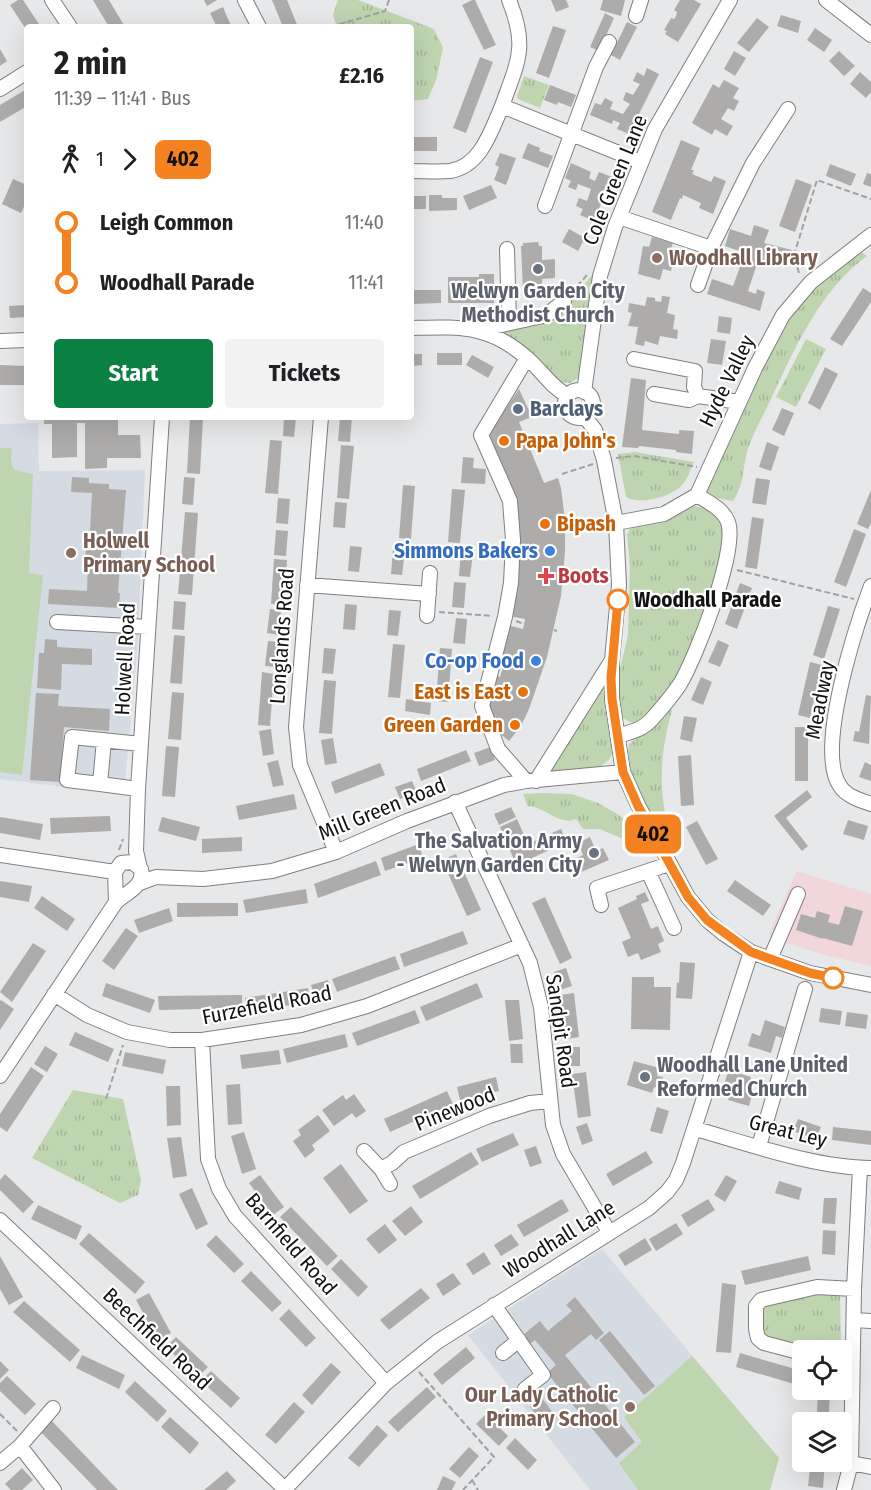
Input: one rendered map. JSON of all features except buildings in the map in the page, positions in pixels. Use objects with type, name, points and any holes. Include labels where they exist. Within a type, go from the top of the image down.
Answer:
[{"type":"street","points":[[52,0],[68,24]]},
{"type":"street","points":[[245,0],[257,24]]},
{"type":"street","points":[[414,171],[449,171],[461,168],[483,147],[502,106],[519,59],[521,43],[517,18],[509,0]]},
{"type":"street","points":[[636,16],[641,0]]},
{"type":"street","points":[[713,0],[728,4]]},
{"type":"street","points":[[826,0],[871,35]]},
{"type":"street","name":"Cole Green Lane","points":[[584,392],[600,276],[619,217],[655,129],[728,4]]},
{"type":"street","points":[[545,206],[596,67],[609,42]]},
{"type":"street","points":[[0,89],[24,74]]},
{"type":"street","points":[[502,106],[640,162]]},
{"type":"street","points":[[698,285],[711,248],[753,163],[788,109]]},
{"type":"street","points":[[619,217],[711,248]]},
{"type":"street","name":"Hyde Valley","points":[[697,495],[739,402],[783,315],[811,282],[871,235]]},
{"type":"street","points":[[507,249],[508,323]]},
{"type":"street","points":[[479,330],[547,315],[564,301]]},
{"type":"street","points":[[414,328],[464,327],[496,336],[527,358],[554,387],[568,396]]},
{"type":"street","points":[[0,341],[24,340]]},
{"type":"street","points":[[527,358],[481,435],[510,501],[513,540],[511,583],[505,617],[483,706],[498,749],[531,781],[612,660]]},
{"type":"street","points":[[633,359],[695,371],[694,387],[698,396]]},
{"type":"street","points":[[576,391],[584,392],[591,399],[592,409],[585,417],[577,418],[570,415],[566,408],[568,396],[576,391]]},
{"type":"street","points":[[654,394],[688,400],[698,396],[739,402]]},
{"type":"street","points":[[585,417],[595,430],[604,460],[616,524],[619,585],[612,660],[612,699],[623,772],[638,806],[688,897],[707,920],[751,952],[810,973],[871,985]]},
{"type":"street","name":"Holwell Road","points":[[138,877],[136,851],[138,789],[162,420]]},
{"type":"street","name":"Longlands Road","points":[[321,420],[296,727],[300,765],[336,852]]},
{"type":"street","points":[[616,524],[664,514],[697,495],[717,507],[728,522],[729,548],[702,639],[679,685],[650,721],[635,731],[618,736]]},
{"type":"street","points":[[427,614],[430,573]]},
{"type":"street","points":[[307,585],[429,594]]},
{"type":"street","name":"Meadway","points":[[871,586],[843,680],[834,722],[831,761],[832,771],[841,788],[871,804]]},
{"type":"street","points":[[57,622],[148,627]]},
{"type":"street","points":[[138,789],[67,780],[72,737],[141,744]]},
{"type":"street","points":[[100,783],[104,740]]},
{"type":"street","name":"Mill Green Road","points":[[115,877],[121,887],[138,877],[203,879],[273,871],[336,852],[488,789],[531,781],[623,772]]},
{"type":"street","name":"Sandpit Road","points":[[456,802],[530,963],[541,1007],[553,1125],[563,1154],[609,1232]]},
{"type":"street","points":[[0,855],[115,877]]},
{"type":"street","points":[[0,1076],[117,902],[138,877],[136,864],[128,861],[121,863],[115,877],[117,902]]},
{"type":"street","points":[[601,905],[597,888],[669,864]]},
{"type":"street","points":[[648,871],[674,928]]},
{"type":"street","points":[[770,959],[798,894]]},
{"type":"street","name":"Furzefield Road","points":[[54,994],[87,1015],[128,1032],[170,1040],[202,1040],[301,1025],[367,1006],[522,945]]},
{"type":"street","name":"Woodhall Lane","points":[[285,1489],[386,1383],[437,1342],[648,1208],[667,1192],[676,1180],[696,1129],[751,952]]},
{"type":"street","points":[[759,1146],[805,989]]},
{"type":"street","name":"Barnfield Road","points":[[202,1040],[208,1160],[219,1189],[236,1216],[386,1383]]},
{"type":"street","name":"Pinewood","points":[[381,1169],[404,1152],[489,1116],[549,1101]]},
{"type":"street","name":"Great Ley","points":[[696,1129],[813,1160],[865,1168]]},
{"type":"street","points":[[364,1151],[381,1169],[390,1184]]},
{"type":"street","points":[[850,1340],[854,1320],[854,1289],[865,1168]]},
{"type":"street","name":"Beechfield Road","points":[[0,1220],[285,1489]]},
{"type":"street","points":[[792,1350],[758,1338],[756,1306],[761,1300],[817,1287],[854,1289]]},
{"type":"street","points":[[494,1305],[543,1375],[525,1389]]},
{"type":"street","points":[[854,1320],[871,1321]]},
{"type":"street","points":[[503,1353],[519,1340]]},
{"type":"street","points":[[0,1463],[20,1446],[53,1408]]},
{"type":"street","points":[[20,1446],[54,1490]]},
{"type":"street","points":[[852,1463],[871,1467]]},
{"type":"street","points":[[844,1490],[848,1472]]},
{"type":"path","points":[[340,24],[385,11],[389,0]]},
{"type":"path","points":[[799,273],[794,255],[817,180],[871,200]]},
{"type":"path","points":[[562,474],[604,460],[634,456],[708,469]]},
{"type":"path","points":[[724,567],[865,602]]},
{"type":"path","points":[[427,614],[505,617],[524,624]]},
{"type":"path","points":[[112,856],[121,849],[123,837]]},
{"type":"path","points":[[106,1099],[128,1032]]},
{"type":"path","points":[[411,1363],[494,1457],[463,1490]]},
{"type":"path","points":[[0,1414],[20,1434],[20,1446]]},
{"type":"path","points":[[472,1480],[478,1490]]},
{"type":"shaded area","name":"Holwell Primary School","points":[[38,423],[39,471],[145,470],[138,638],[124,794],[0,779],[0,424]]},
{"type":"shaded area","points":[[797,871],[871,894],[871,966],[821,954],[784,942],[769,934]]},
{"type":"shaded area","name":"Our Lady Catholic Primary School","points":[[602,1249],[779,1458],[770,1490],[590,1490],[468,1335]]},
{"type":"green space","points":[[338,0],[358,0],[434,29],[443,48],[436,80],[428,99],[414,101],[414,24],[336,24],[333,15]]},
{"type":"green space","points":[[524,76],[549,85],[540,108],[518,99]]},
{"type":"green space","points":[[857,249],[867,256],[850,270],[810,321],[753,436],[746,456],[740,488],[733,501],[703,492],[786,317],[815,285]]},
{"type":"green space","points":[[593,274],[595,275],[583,375],[570,383],[561,382],[502,332],[552,318],[561,312]]},
{"type":"green space","points":[[806,339],[826,349],[796,407],[776,397]]},
{"type":"green space","points":[[0,448],[12,448],[13,468],[33,474],[29,573],[43,575],[22,775],[0,772]]},
{"type":"green space","points":[[635,452],[694,462],[685,482],[672,493],[648,500],[633,499],[626,497],[618,454]]},
{"type":"green space","points":[[692,506],[711,512],[722,523],[725,543],[722,559],[696,638],[683,667],[666,695],[648,717],[643,721],[633,723],[621,716],[618,677],[628,635],[630,567],[627,534],[632,526],[671,517]]},
{"type":"green space","points":[[604,678],[605,708],[613,752],[609,760],[598,768],[545,773]]},
{"type":"green space","points":[[667,708],[672,710],[663,756],[662,785],[669,831],[660,834],[637,791],[628,756],[629,744],[651,726]]},
{"type":"green space","points":[[523,794],[572,794],[598,803],[619,815],[635,830],[644,848],[600,829],[583,829],[576,819],[563,820],[540,809],[528,807]]},
{"type":"green space","points":[[73,1090],[123,1099],[141,1180],[138,1195],[120,1203],[32,1158]]},
{"type":"green space","points":[[828,1290],[840,1294],[841,1340],[792,1340],[792,1344],[761,1340],[761,1306]]},
{"type":"green space","points":[[692,1356],[779,1458],[770,1490],[638,1490],[619,1463],[642,1442],[624,1417]]},
{"type":"bus line","name":"402","points":[[618,600],[611,678],[623,772],[656,841],[696,909],[724,934],[751,952],[810,973],[833,978]]},
{"type":"place","name":"Woodhall Library","points":[[657,258]]},
{"type":"place","name":"Welwyn Garden City Methodist Church","points":[[538,269]]},
{"type":"place","name":"Barclays","points":[[518,409]]},
{"type":"place","name":"Papa John's","points":[[504,441]]},
{"type":"place","name":"Bipash","points":[[545,524]]},
{"type":"place","name":"Simmons Bakers","points":[[550,551]]},
{"type":"place","name":"Holwell Primary School","points":[[71,553]]},
{"type":"place","name":"Boots","points":[[546,576]]},
{"type":"place","name":"Woodhall Parade","points":[[618,600]]},
{"type":"place","name":"Co-op Food","points":[[536,661]]},
{"type":"place","name":"East is East","points":[[523,692]]},
{"type":"place","name":"Green Garden","points":[[515,725]]},
{"type":"place","name":"The Salvation Army - Welwyn Garden City","points":[[594,853]]},
{"type":"place","name":"Woodhall Lane United Reformed Church","points":[[645,1077]]},
{"type":"place","name":"Our Lady Catholic Primary School","points":[[630,1407]]}]
